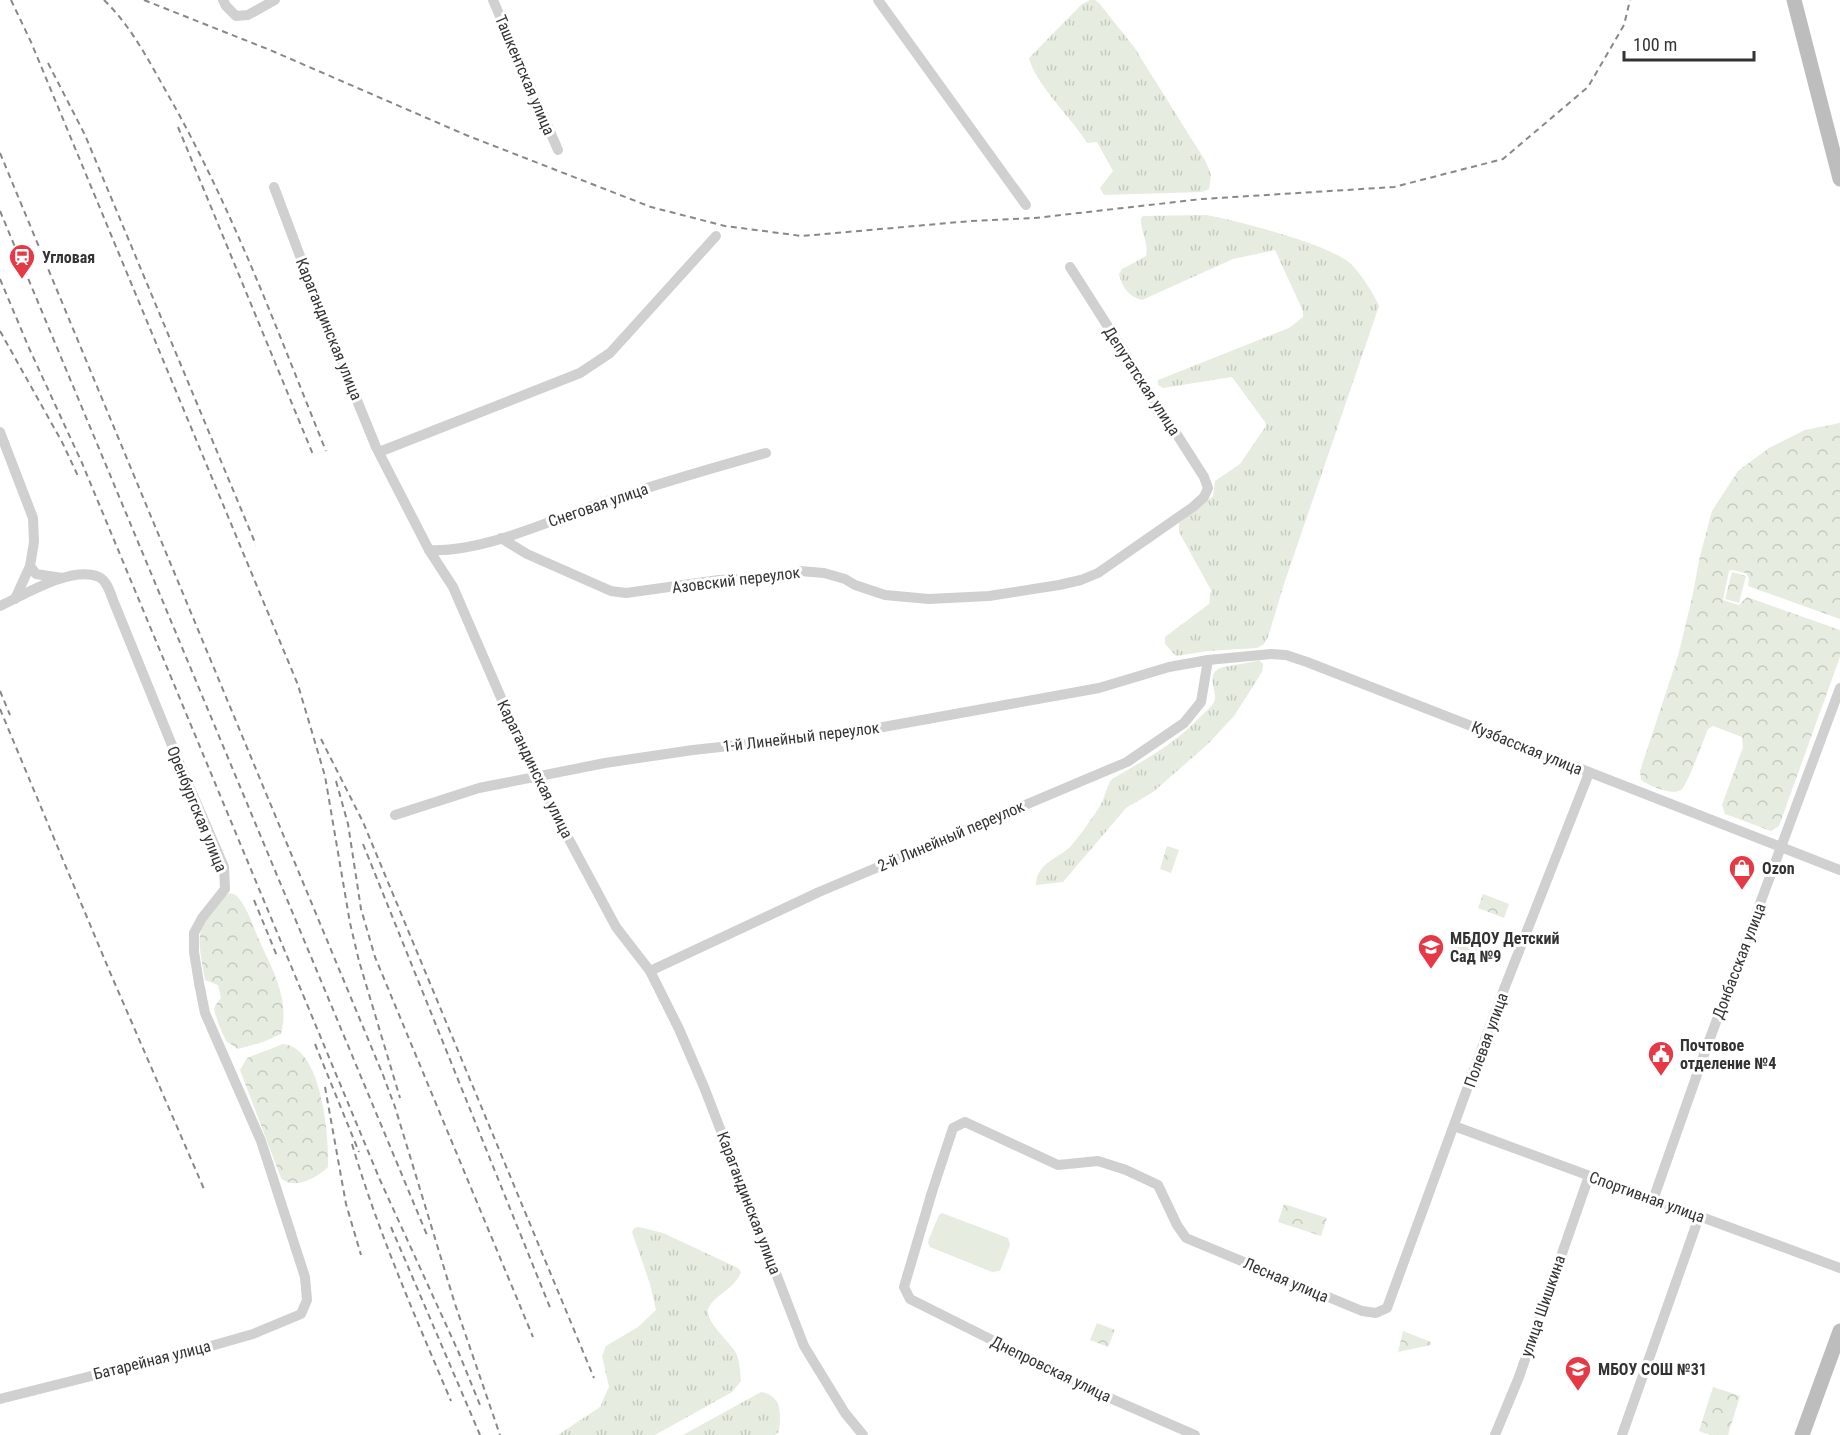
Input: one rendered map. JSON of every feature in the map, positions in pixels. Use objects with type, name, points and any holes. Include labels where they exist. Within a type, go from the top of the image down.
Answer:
[{"type":"main road","points":[[1794,0],[1840,179]]},
{"type":"main road","points":[[1802,1435],[1840,1331]]},
{"type":"street","points":[[223,0],[236,16],[248,15],[275,0]]},
{"type":"street","name":"Ташкентская улица","points":[[493,0],[558,150]]},
{"type":"street","points":[[878,0],[1026,205]]},
{"type":"street","name":"Карагандинская улица","points":[[274,187],[322,317],[379,452],[429,550],[453,587],[535,776],[616,927],[650,971],[679,1029],[704,1087],[804,1346],[845,1413],[863,1435]]},
{"type":"street","points":[[379,452],[580,373],[610,353],[716,236]]},
{"type":"street","name":"Депутатская улица","points":[[1070,267],[1204,477],[1208,488],[1204,497]]},
{"type":"street","points":[[0,432],[33,518],[34,542],[30,566],[15,599]]},
{"type":"street","name":"Снеговая улица","points":[[429,550],[446,551],[501,538],[643,489],[766,453]]},
{"type":"street","name":"Азовский переулок","points":[[501,538],[527,554],[611,591],[626,594],[719,580],[788,577],[800,571],[824,573],[885,595],[928,599],[989,596],[1081,580],[1098,573],[1204,497]]},
{"type":"street","points":[[30,566],[36,574],[62,578]]},
{"type":"street","name":"Оренбургская улица","points":[[62,578],[87,574],[100,577],[106,584],[224,867],[225,889],[202,918],[194,933],[194,952],[199,983],[205,1013],[261,1141],[305,1277],[307,1300],[301,1314]]},
{"type":"street","points":[[0,606],[62,578]]},
{"type":"street","name":"Кузбасская улица","points":[[1208,660],[1286,655],[1491,732],[1589,773],[1840,870]]},
{"type":"street","name":"1-й Линейный переулок","points":[[395,815],[456,794],[535,776],[693,750],[850,733],[1099,688],[1169,667],[1208,660]]},
{"type":"street","name":"2-й Линейный переулок","points":[[650,971],[819,892],[1127,762],[1184,723],[1201,702],[1208,660]]},
{"type":"street","name":"Донбасская улица","points":[[1653,1200],[1706,1049],[1840,688]]},
{"type":"street","name":"Полевая улица","points":[[1387,1308],[1497,1007],[1589,773]]},
{"type":"street","name":"Лесная улица","points":[[910,1299],[904,1287],[932,1192],[953,1128],[965,1122],[1058,1165],[1098,1161],[1126,1170],[1158,1185],[1177,1225],[1186,1238],[1362,1311],[1377,1313],[1387,1308]]},
{"type":"street","name":"Спортивная улица","points":[[1454,1126],[1840,1268]]},
{"type":"street","name":"улица Шишкина","points":[[1495,1435],[1519,1377],[1589,1176]]},
{"type":"street","points":[[1622,1435],[1699,1217]]},
{"type":"street","name":"Днепровская улица","points":[[910,1299],[1096,1392],[1195,1435]]},
{"type":"street","name":"Батарейная улица","points":[[0,1399],[211,1346],[253,1334],[301,1314]]},
{"type":"green space","points":[[1090,0],[1099,3],[1134,47],[1206,162],[1211,175],[1209,189],[1202,192],[1104,195],[1100,188],[1113,171],[1097,142],[1087,143],[1046,90],[1038,79],[1029,58],[1082,4]]},
{"type":"green space","points":[[1206,215],[1282,234],[1340,257],[1358,272],[1379,306],[1264,644],[1257,648],[1208,651],[1176,656],[1165,644],[1165,637],[1209,604],[1211,590],[1179,532],[1179,523],[1213,496],[1215,481],[1240,464],[1266,426],[1232,377],[1163,388],[1158,385],[1158,380],[1289,328],[1303,317],[1303,311],[1275,250],[1233,259],[1142,300],[1127,291],[1119,274],[1122,269],[1146,256],[1141,223],[1143,216]]},
{"type":"green space","points":[[1840,423],[1840,619],[1748,586],[1749,578],[1746,573],[1732,570],[1729,571],[1723,600],[1739,605],[1747,597],[1840,630],[1840,657],[1779,826],[1771,831],[1725,814],[1722,805],[1743,747],[1742,737],[1713,726],[1708,729],[1681,790],[1672,792],[1644,782],[1641,780],[1640,771],[1678,656],[1712,511],[1738,471],[1769,448],[1805,430]]},
{"type":"green space","points":[[1732,572],[1746,576],[1739,603],[1725,599]]},
{"type":"green space","points":[[1259,660],[1263,664],[1262,672],[1234,716],[1208,744],[1153,792],[1126,808],[1063,882],[1036,885],[1037,877],[1044,866],[1066,851],[1088,824],[1101,805],[1112,779],[1169,744],[1213,704],[1215,700],[1214,673],[1221,668]]},
{"type":"green space","points":[[1167,846],[1179,850],[1171,873],[1160,869]]},
{"type":"green space","points":[[230,893],[236,895],[244,905],[279,985],[283,1009],[281,1034],[238,1049],[226,1041],[219,1025],[214,1010],[221,998],[218,985],[205,980],[200,948],[200,936],[205,921]]},
{"type":"green space","points":[[1483,894],[1509,904],[1504,918],[1478,908]]},
{"type":"green space","points":[[1460,942],[1486,952],[1482,961],[1456,951]]},
{"type":"green space","points":[[283,1044],[296,1049],[307,1060],[315,1076],[327,1136],[328,1167],[318,1175],[299,1183],[286,1182],[281,1178],[240,1070],[247,1058]]},
{"type":"green space","points":[[1284,1204],[1327,1218],[1321,1236],[1278,1222]]},
{"type":"green space","points":[[942,1213],[1008,1238],[1010,1245],[1000,1271],[992,1272],[930,1247],[929,1239]]},
{"type":"green space","points":[[639,1227],[663,1233],[738,1268],[741,1272],[734,1283],[712,1302],[708,1312],[713,1324],[736,1353],[741,1381],[732,1392],[655,1435],[558,1435],[600,1407],[609,1387],[602,1356],[606,1346],[638,1327],[656,1310],[650,1284],[632,1232],[634,1228]]},
{"type":"green space","points":[[1097,1323],[1115,1330],[1108,1347],[1090,1340]]},
{"type":"green space","points":[[1403,1331],[1431,1342],[1431,1345],[1398,1352]]},
{"type":"green space","points":[[1713,1387],[1740,1396],[1728,1435],[1710,1435],[1699,1431]]},
{"type":"green space","points":[[761,1392],[773,1397],[779,1407],[779,1432],[775,1435],[683,1435]]},
{"type":"railway","points":[[11,0],[31,42],[298,685],[325,776],[350,923],[359,961],[400,1098]]},
{"type":"railway","points":[[104,0],[123,21],[146,56],[212,180],[252,269],[326,451]]},
{"type":"railway","points":[[144,0],[270,50],[466,135],[651,207],[725,226],[802,236],[971,221],[1035,218],[1202,199],[1394,187],[1503,159],[1588,87],[1624,25],[1630,0]]},
{"type":"railway","points":[[48,63],[85,135],[256,545]]},
{"type":"railway","points":[[178,127],[314,457]]},
{"type":"railway","points":[[0,153],[383,1075],[395,1107],[455,1304],[500,1435]]},
{"type":"railway","points":[[0,211],[427,1235]]},
{"type":"railway","points":[[0,279],[82,463],[380,1180],[458,1351],[480,1405]]},
{"type":"railway","points":[[0,331],[62,442],[78,476]]},
{"type":"railway","points":[[0,691],[10,715]]},
{"type":"railway","points":[[0,709],[204,1189]]},
{"type":"railway","points":[[321,739],[363,822],[594,1378]]},
{"type":"railway","points":[[336,781],[348,824],[361,909],[375,957],[533,1337]]},
{"type":"railway","points":[[363,844],[551,1310]]},
{"type":"railway","points":[[254,900],[277,956]]},
{"type":"railway","points":[[315,1044],[359,1152]]},
{"type":"railway","points":[[325,1087],[346,1204],[361,1255]]},
{"type":"railway","points":[[352,1144],[385,1242],[451,1401]]},
{"type":"railway","points":[[391,1227],[480,1435]]},
{"type":"place","name":"Угловая","points":[[22,280]]},
{"type":"place","name":"Ozon","points":[[1742,891]]},
{"type":"place","name":"МБДОУ Детский Сад №9","points":[[1431,970]]},
{"type":"place","name":"Почтовое отделение №4","points":[[1661,1077]]},
{"type":"place","name":"МБОУ СОШ №31","points":[[1578,1392]]}]
